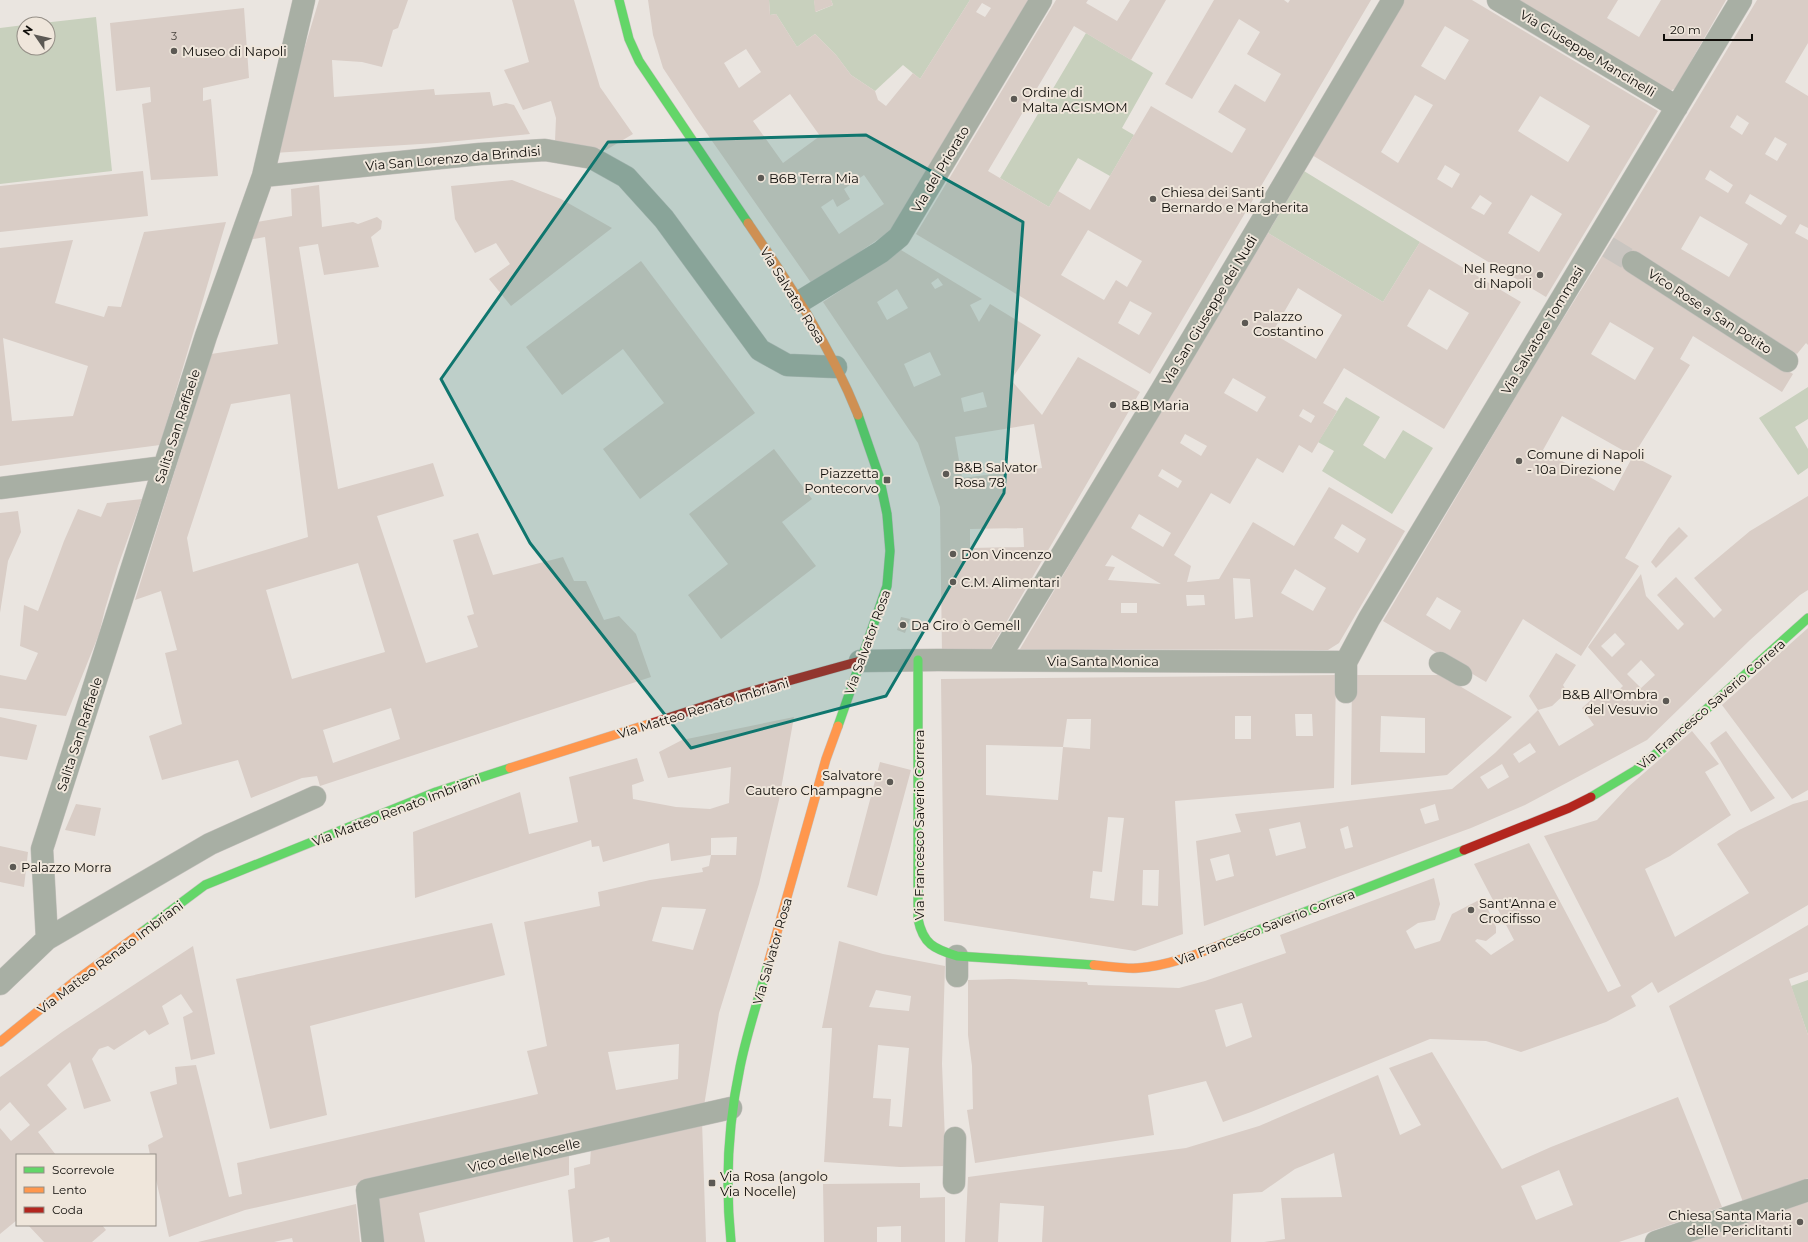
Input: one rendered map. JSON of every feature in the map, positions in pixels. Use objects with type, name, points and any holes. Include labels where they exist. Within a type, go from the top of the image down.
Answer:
[{"type":"main road","name":"Via Salvator Rosa","points":[[619,0],[629,39],[639,61],[801,301],[836,367],[858,416],[880,480],[888,522],[890,570],[887,586],[826,759],[740,1065],[731,1108],[728,1194],[731,1242]]},
{"type":"main road","name":"Via Francesco Saverio Correra","points":[[918,660],[918,919],[920,932],[931,946],[957,966],[1136,968],[1153,967],[1178,961],[1528,825],[1584,801],[1636,770],[1663,748],[1808,618]]},
{"type":"main road","name":"Via Matteo Renato Imbriani","points":[[0,1042],[74,982],[205,885],[436,792],[745,693],[860,661]]},
{"type":"street","name":"Salita San Raffaele","points":[[47,939],[42,849],[206,336],[264,176],[304,0]]},
{"type":"street","name":"Via del Priorato","points":[[801,301],[881,252],[899,237],[1041,0]]},
{"type":"street","name":"Via San Giuseppe dei Nudi","points":[[998,660],[1393,0]]},
{"type":"street","name":"Via Giuseppe Mancinelli","points":[[1498,0],[1677,107]]},
{"type":"street","name":"Via Salvatore Tommasi","points":[[1346,662],[1369,619],[1602,243],[1677,107],[1741,0]]},
{"type":"street","name":"Via San Lorenzo da Brindisi","points":[[264,176],[480,154],[545,150],[592,158],[626,177],[664,219],[760,350],[787,365],[836,367]]},
{"type":"street","name":"Vico Rose a San Potito","points":[[1634,262],[1787,361]]},
{"type":"street","points":[[0,488],[164,467]]},
{"type":"street","name":"Via Santa Monica","points":[[860,661],[998,660],[1346,662]]},
{"type":"street","points":[[1346,662],[1346,692]]},
{"type":"street","points":[[1440,663],[1461,675]]},
{"type":"street","points":[[0,984],[47,939],[210,844],[316,797]]},
{"type":"street","name":"Vico delle Nocelle","points":[[373,1242],[367,1190],[731,1108]]},
{"type":"street","points":[[954,1183],[955,1138]]},
{"type":"street","points":[[1656,1242],[1808,1190]]},
{"type":"highlighted area","points":[[866,135],[1023,222],[1004,493],[886,696],[691,748],[530,543],[441,379],[608,142]]},
{"type":"green space","points":[[769,0],[814,0],[816,12],[833,5],[831,0],[970,0],[920,79],[903,65],[875,91],[851,75],[836,55],[815,34],[797,47],[776,14],[770,15]]},
{"type":"green space","points":[[96,17],[112,171],[0,184],[0,28],[16,26],[16,56],[56,56],[56,22]]},
{"type":"green space","points":[[1086,33],[1153,73],[1122,128],[1134,135],[1110,176],[1078,158],[1049,207],[1000,178]]},
{"type":"green space","points":[[1304,171],[1420,242],[1383,302],[1268,233]]},
{"type":"green space","points":[[1808,387],[1808,419],[1795,427],[1808,449],[1808,468],[1798,475],[1759,418]]},
{"type":"green space","points":[[1346,397],[1380,417],[1363,445],[1385,459],[1403,430],[1433,448],[1392,514],[1322,471],[1334,451],[1318,442]]},
{"type":"green space","points":[[1808,980],[1808,1035],[1791,986]]},
{"type":"building","points":[[319,0],[408,0],[398,28],[393,30],[382,67],[362,62],[332,60],[334,97],[434,89],[435,95],[490,92],[493,106],[506,103],[514,105],[530,134],[437,143],[273,153]]},
{"type":"building","points":[[512,0],[574,0],[600,87],[633,134],[606,150],[555,141],[556,118],[551,101],[523,110],[504,70],[529,62]]},
{"type":"building","points":[[648,0],[769,0],[770,15],[776,14],[797,47],[815,34],[836,55],[851,75],[875,91],[878,100],[886,106],[913,73],[920,79],[970,0],[1030,0],[892,230],[812,284],[696,118],[663,68],[653,35]],"holes":[[[982,3],[991,8],[985,17],[976,12]],[[746,49],[761,72],[739,88],[724,63]],[[790,94],[820,136],[783,163],[753,121]],[[864,175],[884,204],[839,234],[821,207],[833,199],[837,207],[850,199],[844,189]]]},
{"type":"building","points":[[814,0],[831,0],[833,5],[815,12]]},
{"type":"building","points":[[1056,0],[1088,0],[1086,3],[1117,21],[1130,0],[1166,0],[1131,60],[1074,26],[988,171],[1049,207],[1058,191],[1090,210],[1151,106],[1232,153],[1246,129],[1218,112],[1235,84],[1265,102],[1281,74],[1247,54],[1260,32],[1239,19],[1192,99],[1165,84],[1214,0],[1284,0],[1288,3],[1290,0],[1371,0],[1150,374],[916,234]],"holes":[[[1088,230],[1142,261],[1127,287],[1116,280],[1104,300],[1061,275]],[[1130,301],[1152,313],[1139,335],[1118,323]]]},
{"type":"building","points":[[1404,0],[1472,0],[1658,111],[1546,297],[1312,155]],"holes":[[[1445,26],[1469,40],[1445,80],[1421,66]],[[1415,95],[1433,105],[1398,163],[1381,152]],[[1540,96],[1590,126],[1568,162],[1518,131]],[[1445,165],[1460,174],[1452,188],[1437,179]],[[1480,195],[1492,203],[1484,215],[1471,208]],[[1531,195],[1562,214],[1539,252],[1508,233]]]},
{"type":"building","points":[[1516,0],[1618,0],[1607,18],[1639,37],[1661,0],[1726,0],[1675,89],[1668,91]]},
{"type":"building","points":[[1757,0],[1808,0],[1808,43],[1785,82],[1808,96],[1808,228],[1800,224],[1795,233],[1808,240],[1808,345],[1806,343],[1797,354],[1638,256],[1629,270],[1793,374],[1782,392],[1693,336],[1680,359],[1690,365],[1633,456],[1672,476],[1625,558],[1639,566],[1581,656],[1523,619],[1486,682],[1383,621],[1535,364],[1630,211]],"holes":[[[1737,115],[1749,123],[1742,135],[1730,127]],[[1775,137],[1787,144],[1777,161],[1765,154]],[[1710,170],[1733,185],[1728,193],[1705,179]],[[1750,194],[1787,216],[1781,225],[1745,203]],[[1700,216],[1748,244],[1729,277],[1681,249]],[[1610,322],[1654,348],[1635,380],[1591,354]],[[1562,416],[1633,456],[1614,491],[1543,450]],[[1437,597],[1461,611],[1450,630],[1426,615]]]},
{"type":"building","points":[[244,8],[249,78],[203,88],[203,101],[211,99],[218,176],[151,180],[142,104],[151,102],[150,87],[116,91],[110,23]]},
{"type":"building","points":[[143,171],[148,216],[0,232],[0,186]]},
{"type":"building","points":[[512,180],[561,199],[612,228],[511,306],[489,279],[510,264],[496,243],[475,253],[455,219],[451,186]]},
{"type":"building","points":[[319,185],[322,227],[353,222],[358,224],[377,217],[382,221],[381,229],[371,237],[379,267],[324,275],[318,244],[299,247],[338,489],[433,463],[444,496],[377,516],[426,663],[478,647],[467,616],[474,614],[453,540],[478,533],[493,575],[563,557],[574,581],[586,581],[604,620],[619,616],[636,634],[651,677],[320,786],[317,776],[302,778],[251,798],[238,760],[162,780],[149,736],[182,724],[165,653],[177,650],[161,591],[135,600],[211,354],[278,344],[265,237],[248,240],[251,223],[292,216],[291,189]],"holes":[[[290,394],[308,537],[193,572],[187,538],[231,404]],[[358,563],[385,652],[292,679],[266,590]],[[391,708],[400,739],[333,763],[323,730]]]},
{"type":"building","points":[[226,222],[160,445],[0,466],[0,248],[73,240],[55,303],[104,317],[108,306],[121,307],[144,232]],"holes":[[[3,338],[88,366],[73,416],[12,421]]]},
{"type":"building","points":[[1268,233],[1383,302],[1420,242],[1521,302],[1444,429],[1344,368],[1323,403],[1337,411],[1312,453],[1299,445],[1283,473],[1257,458],[1230,504],[1211,493],[1174,555],[1191,566],[1187,582],[1219,579],[1253,522],[1294,546],[1329,487],[1405,531],[1339,643],[1328,650],[1020,649],[1137,449]],"holes":[[[1298,288],[1342,315],[1316,359],[1272,333]],[[1429,289],[1469,313],[1447,350],[1407,326]],[[1233,378],[1266,397],[1257,412],[1224,393]],[[1303,409],[1315,416],[1311,423],[1299,416]],[[1185,434],[1207,446],[1201,456],[1180,443]],[[1162,469],[1182,481],[1178,488],[1158,476]],[[1139,514],[1171,533],[1163,547],[1131,528]],[[1342,524],[1366,539],[1358,553],[1334,538]],[[1112,555],[1161,584],[1108,580],[1115,567],[1105,566]],[[1295,569],[1326,588],[1313,611],[1281,593]],[[1233,578],[1250,579],[1253,617],[1235,619]],[[1186,595],[1204,595],[1205,605],[1187,606]],[[1121,603],[1137,603],[1137,613],[1121,613]]]},
{"type":"building","points":[[901,250],[982,299],[970,305],[979,322],[990,304],[1041,335],[1011,380],[1042,415],[1078,357],[1140,392],[989,652],[942,654],[940,507],[918,443],[823,302]],"holes":[[[938,278],[943,285],[935,289],[931,283]],[[897,289],[908,308],[887,320],[877,302]],[[930,352],[941,375],[914,387],[904,364]],[[983,392],[987,407],[964,412],[961,398]],[[1034,424],[1042,468],[962,478],[955,437]],[[1023,528],[1024,547],[970,548],[970,529]]]},
{"type":"building","points":[[641,261],[755,413],[640,499],[603,449],[664,403],[623,349],[562,395],[526,347]]},
{"type":"building","points":[[774,449],[812,499],[782,522],[816,566],[721,639],[688,595],[728,564],[689,514]]},
{"type":"building","points":[[1808,496],[1808,590],[1800,595],[1750,640],[1647,740],[1525,805],[1471,828],[1204,926],[1196,841],[1241,832],[1235,814],[1452,789],[1495,753],[1538,710],[1559,746],[1594,725],[1582,708],[1604,688],[1611,697],[1623,686],[1588,647],[1641,574],[1646,596],[1678,630],[1684,624],[1657,595],[1676,577],[1714,618],[1722,610],[1694,578],[1750,531]],"holes":[[[1615,633],[1625,644],[1612,657],[1601,646]],[[1641,660],[1655,675],[1641,688],[1627,674]],[[1530,743],[1536,752],[1519,763],[1513,754]],[[1502,764],[1509,777],[1488,789],[1480,777]],[[1435,804],[1439,820],[1425,824],[1420,809]],[[1300,822],[1306,848],[1276,856],[1269,829]],[[1348,826],[1353,847],[1345,849],[1340,829]],[[1229,854],[1234,876],[1216,881],[1210,859]]]},
{"type":"building","points":[[142,499],[118,566],[99,634],[66,716],[0,708],[0,675],[26,680],[38,653],[20,646],[24,605],[38,611],[64,541],[78,509],[101,517],[107,503]]},
{"type":"building","points":[[18,511],[21,532],[8,561],[0,613],[0,513]]},
{"type":"building","points":[[1679,527],[1688,536],[1656,568],[1651,562],[1669,537]]},
{"type":"building","points":[[901,617],[910,619],[905,633],[897,630]]},
{"type":"building","points":[[1808,628],[1808,790],[1792,799],[1722,705]]},
{"type":"building","points":[[1556,653],[1576,665],[1563,685],[1567,692],[1552,706],[1538,710],[1529,696]]},
{"type":"building","points":[[1336,675],[1334,788],[1175,801],[1183,934],[1135,951],[944,921],[941,679]],"holes":[[[1295,714],[1312,714],[1313,736],[1296,736]],[[1235,716],[1251,716],[1251,739],[1235,739]],[[1067,719],[1091,719],[1090,749],[1063,747]],[[986,745],[1063,747],[1058,800],[986,795]],[[1108,817],[1124,818],[1114,901],[1090,898],[1093,871],[1102,872]],[[1143,870],[1159,870],[1158,906],[1142,905]]]},
{"type":"building","points":[[1352,675],[1441,675],[1512,717],[1447,775],[1351,785]],"holes":[[[1381,716],[1425,718],[1425,753],[1380,752]]]},
{"type":"building","points":[[0,717],[37,725],[27,760],[0,756]]},
{"type":"building","points":[[794,717],[779,800],[759,884],[719,1013],[704,1106],[245,1210],[169,1237],[156,1179],[156,1154],[150,1154],[148,1145],[163,1137],[150,1092],[177,1084],[175,1067],[196,1065],[229,1197],[242,1194],[237,1163],[538,1094],[527,1051],[547,1046],[524,922],[600,906],[598,892],[650,880],[703,872],[702,868],[709,866],[711,855],[671,861],[669,843],[603,862],[599,846],[592,847],[591,840],[415,898],[413,832],[520,792],[529,834],[578,822],[569,777],[637,758],[644,781],[632,785],[633,799],[676,807],[710,809],[729,803],[731,767],[668,778],[659,752],[682,740]],"holes":[[[737,837],[736,855],[711,855],[711,838]],[[662,907],[706,909],[693,950],[652,941]],[[679,1044],[678,1079],[616,1090],[608,1052]]]},
{"type":"building","points":[[1692,731],[1719,764],[1705,772],[1731,815],[1670,856],[1645,869],[1675,937],[1749,893],[1717,844],[1739,830],[1793,804],[1808,800],[1808,905],[1658,993],[1652,982],[1631,996],[1636,1006],[1606,1022],[1521,1052],[1486,1041],[1430,1039],[1223,1122],[1206,1081],[1148,1095],[1154,1135],[975,1163],[967,1110],[973,1109],[972,1066],[968,1035],[968,980],[1009,979],[1087,982],[1088,985],[1179,988],[1205,981],[1286,953],[1280,935],[1434,878],[1440,904],[1435,920],[1418,923],[1406,931],[1415,949],[1440,941],[1452,914],[1483,898],[1496,927],[1496,933],[1486,941],[1477,939],[1475,941],[1491,955],[1514,940],[1474,864],[1529,843],[1608,992],[1621,986],[1544,836],[1597,820],[1628,787]],"holes":[[[1242,1003],[1252,1037],[1226,1047],[1215,1010]]]},
{"type":"building","points":[[1726,731],[1775,798],[1751,812],[1710,743]]},
{"type":"building","points":[[880,762],[911,770],[877,896],[847,887]]},
{"type":"building","points":[[76,804],[101,808],[95,836],[65,830]]},
{"type":"building","name":"Palazzo Morra","points":[[0,846],[28,852],[24,887],[0,882]]},
{"type":"building","points":[[492,923],[505,975],[310,1026],[327,1115],[270,1129],[236,979]]},
{"type":"building","points":[[1808,925],[1808,972],[1789,979],[1808,1035],[1808,1178],[1743,1202],[1669,1006]]},
{"type":"building","points":[[839,941],[883,954],[945,966],[942,1064],[946,1166],[900,1167],[824,1162],[832,1028],[822,1028]],"holes":[[[876,990],[911,996],[909,1011],[869,1007]],[[878,1045],[909,1048],[902,1127],[889,1126],[891,1099],[873,1098]]]},
{"type":"building","points":[[193,946],[215,1054],[191,1060],[183,1017],[193,1012],[181,994],[162,1006],[169,1024],[149,1035],[145,1030],[114,1050],[108,1046],[99,1049],[92,1059],[111,1101],[84,1109],[70,1062],[47,1085],[67,1109],[38,1132],[55,1154],[16,1154],[16,1221],[0,1234],[0,1128],[11,1141],[30,1125],[10,1102],[0,1111],[0,1077],[62,1032]]},
{"type":"building","points":[[1432,1052],[1502,1169],[1551,1147],[1678,1097],[1722,1207],[1619,1242],[1264,1242],[1285,1239],[1281,1198],[1342,1197],[1334,1153],[1295,1169],[1262,1192],[1233,1194],[1231,1242],[1042,1242],[1044,1206],[1000,1203],[998,1242],[965,1242],[968,1177],[1186,1148],[1259,1126],[1378,1075],[1400,1135],[1421,1125],[1389,1068]],"holes":[[[1559,1170],[1573,1205],[1536,1220],[1521,1186]]]},
{"type":"building","points":[[702,1121],[706,1242],[610,1242],[609,1237],[592,1242],[573,1242],[568,1190],[575,1188],[574,1168],[590,1164],[591,1147]]},
{"type":"building","points":[[569,1153],[569,1175],[419,1213],[425,1242],[384,1242],[377,1194]]},
{"type":"building","points":[[920,1183],[920,1198],[945,1197],[945,1242],[901,1242],[901,1226],[877,1227],[877,1242],[824,1242],[823,1184]]},
{"type":"building","points":[[1808,1196],[1808,1242],[1689,1242]]},
{"type":"building","points":[[356,1204],[360,1242],[293,1242],[292,1238],[274,1242],[198,1242]]},
{"type":"building","points":[[29,1226],[103,1226],[106,1230],[92,1242],[44,1242]]},
{"type":"tunnel","points":[[1608,247],[1633,262]]},
{"type":"traffic: fast","points":[[619,0],[629,39],[639,61],[748,223]]},
{"type":"traffic: fast","points":[[838,726],[887,586],[890,551],[887,514],[879,476],[858,415]]},
{"type":"traffic: fast","points":[[1591,797],[1636,770],[1663,748],[1808,618]]},
{"type":"traffic: fast","points":[[918,660],[918,919],[926,940],[936,948],[957,956],[1094,965]]},
{"type":"traffic: fast","points":[[142,932],[205,885],[436,792],[510,768]]},
{"type":"traffic: fast","points":[[1225,943],[1464,850]]},
{"type":"traffic: fast","points":[[731,1242],[728,1198],[730,1132],[736,1088],[743,1054],[768,964]]},
{"type":"traffic: slow","points":[[748,223],[779,269],[822,340],[835,364],[858,415]]},
{"type":"traffic: slow","points":[[510,768],[652,723]]},
{"type":"traffic: slow","points":[[768,964],[826,759],[838,726]]},
{"type":"traffic: slow","points":[[0,1042],[74,982],[142,932]]},
{"type":"traffic: slow","points":[[1094,965],[1127,968],[1149,967],[1182,959],[1225,943]]},
{"type":"traffic: jam","points":[[652,723],[745,693],[860,661]]},
{"type":"traffic: jam","points":[[1464,850],[1569,808],[1591,797]]},
{"type":"place","name":"Museo di Napoli","points":[[174,51]]},
{"type":"place","name":"Ordine di Malta ACISMOM","points":[[1014,99]]},
{"type":"place","name":"B6B Terra Mia","points":[[761,178]]},
{"type":"place","name":"Chiesa dei Santi Bernardo e Margherita","points":[[1153,199]]},
{"type":"place","name":"Nel Regno di Napoli","points":[[1540,275]]},
{"type":"place","name":"Palazzo Costantino","points":[[1245,323]]},
{"type":"place","name":"B&B Maria","points":[[1113,405]]},
{"type":"place","name":"Comune di Napoli - 10a Direzione","points":[[1519,461]]},
{"type":"place","name":"B&B Salvator Rosa 78","points":[[946,474]]},
{"type":"place","name":"Piazzetta Pontecorvo","points":[[887,480]]},
{"type":"place","name":"Don Vincenzo","points":[[953,554]]},
{"type":"place","name":"C.M. Alimentari","points":[[953,582]]},
{"type":"place","name":"Da Ciro ò Gemell","points":[[903,625]]},
{"type":"place","name":"B&B All'Ombra del Vesuvio","points":[[1666,701]]},
{"type":"place","name":"Salvatore Cautero Champagne","points":[[890,782]]},
{"type":"place","name":"Palazzo Morra","points":[[13,867]]},
{"type":"place","name":"Sant'Anna e Crocifisso","points":[[1471,910]]},
{"type":"place","name":"Via Rosa (angolo Via Nocelle)","points":[[712,1183]]},
{"type":"place","name":"Chiesa Santa Maria delle Periclitanti","points":[[1800,1222]]}]
